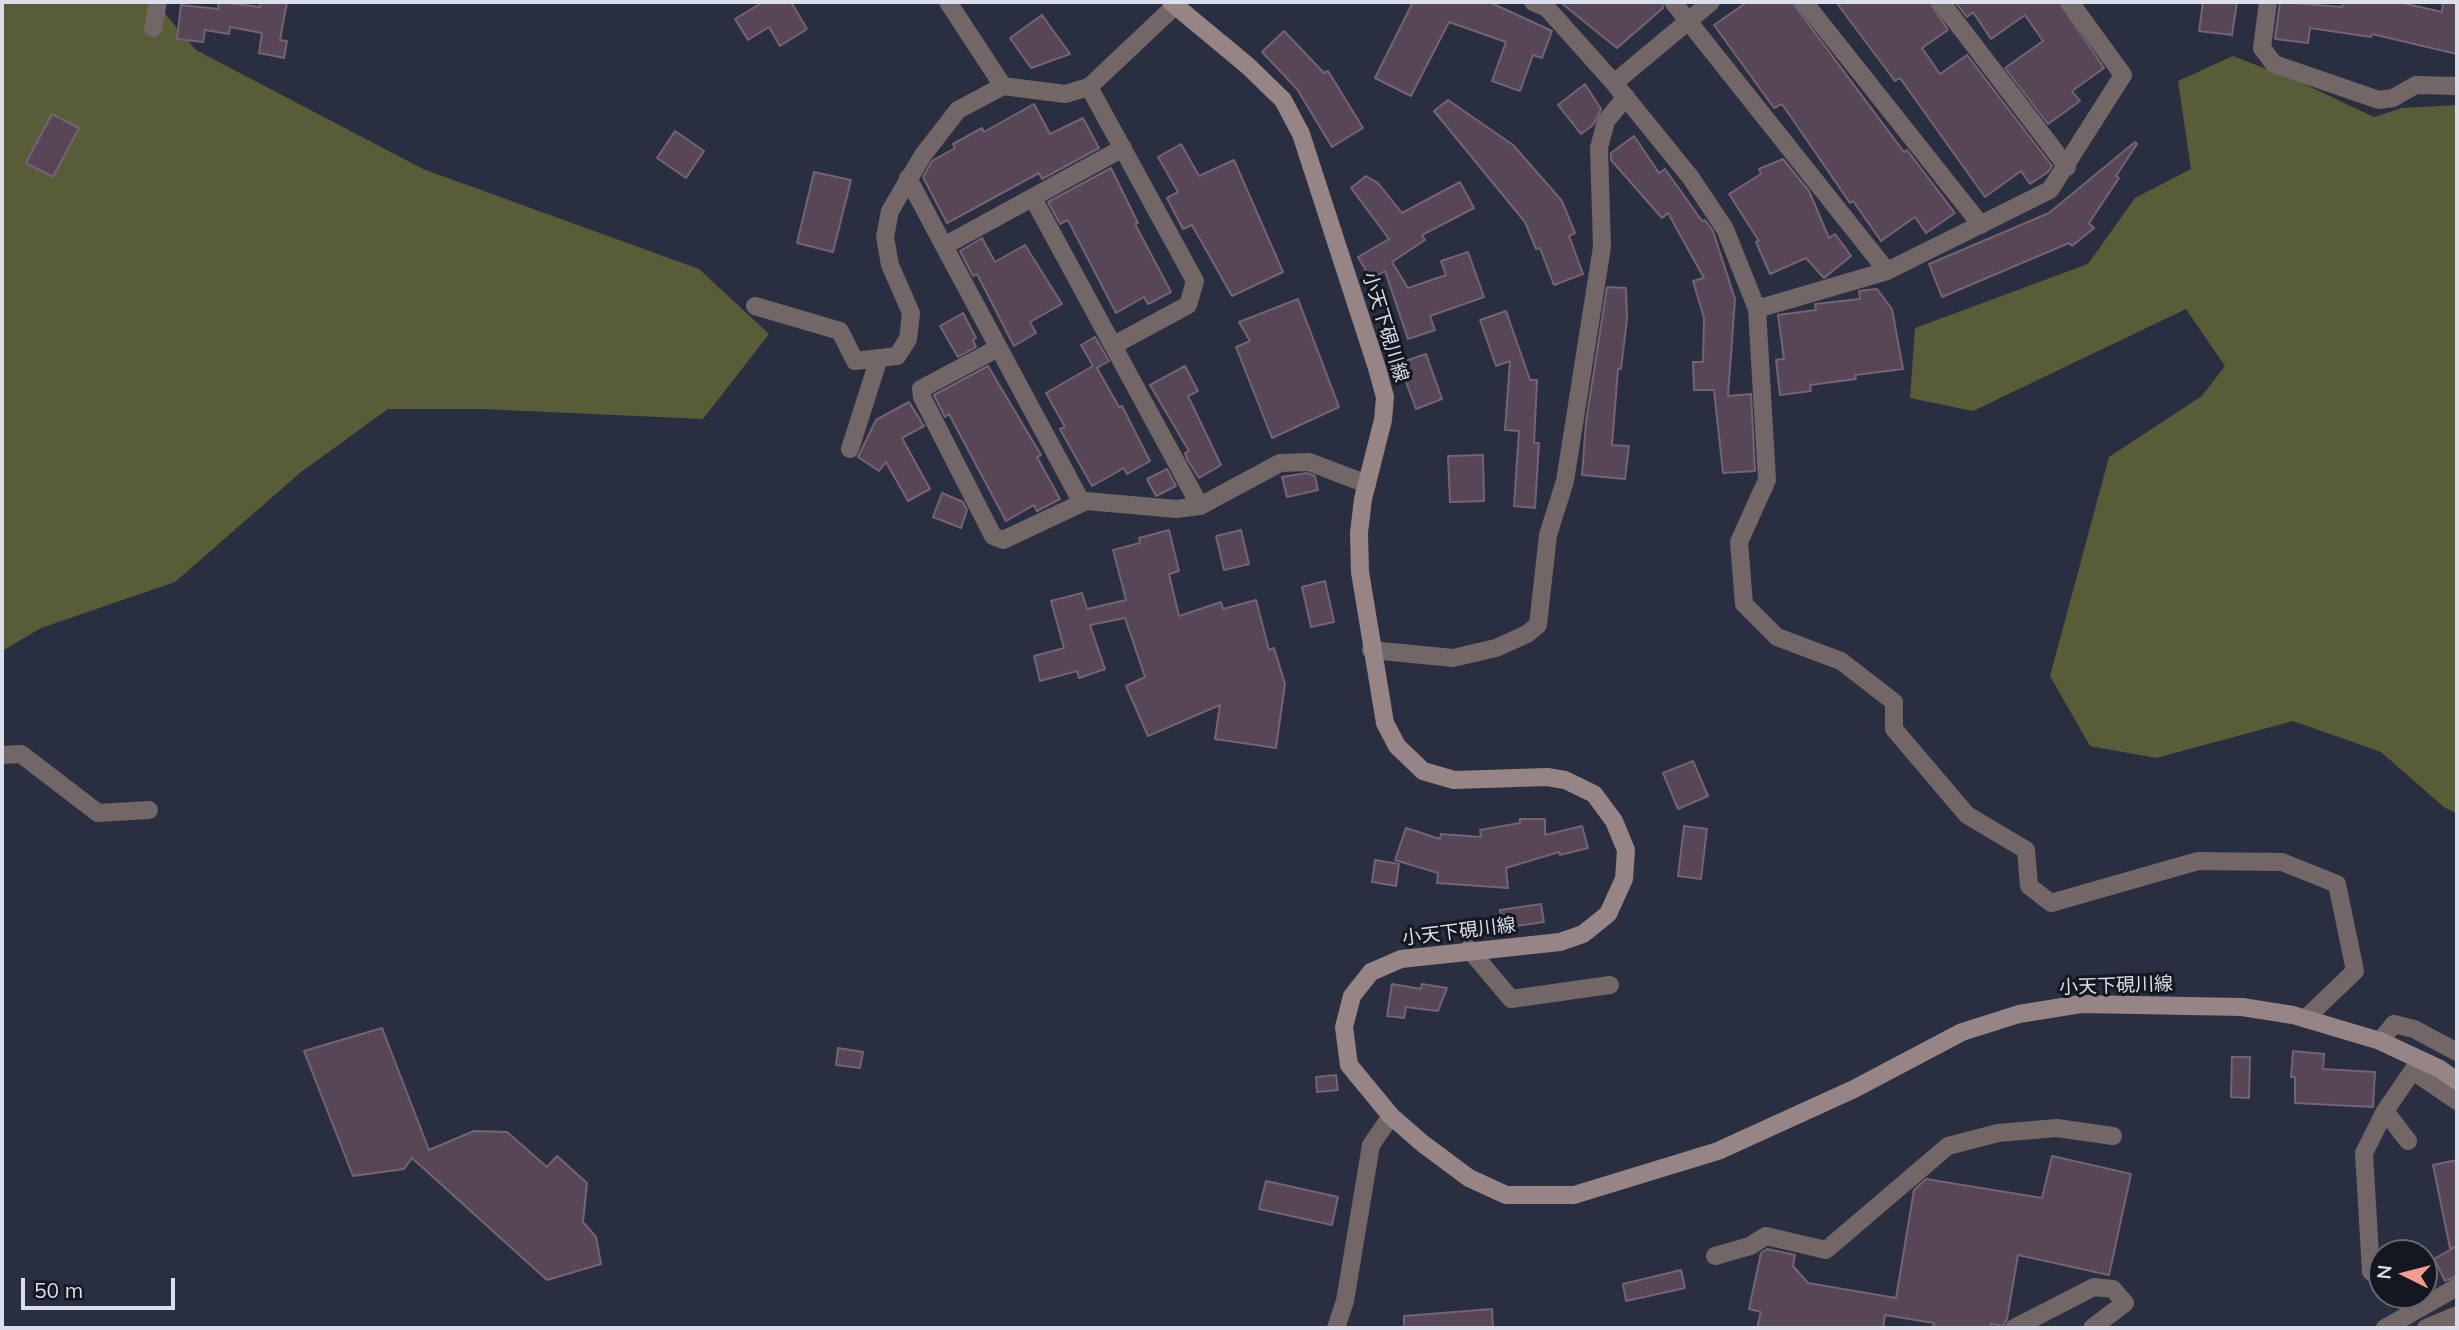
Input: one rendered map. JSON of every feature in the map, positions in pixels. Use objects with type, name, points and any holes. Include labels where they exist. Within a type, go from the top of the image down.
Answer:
[{"type":"main road","name":"小天下硯川線","points":[[1175,3],[1283,100],[1301,134],[1385,397],[1383,420],[1367,484],[1359,533],[1360,572],[1385,723],[1397,746],[1423,771],[1454,780],[1547,777],[1565,780],[1594,794],[1615,821],[1626,850],[1625,878],[1608,914],[1583,934],[1560,942],[1469,949],[1401,959],[1371,972],[1352,996],[1344,1027],[1349,1065],[1391,1116],[1469,1178],[1506,1195],[1574,1195],[1718,1151],[1854,1089],[1962,1032],[2020,1014],[2081,1004],[2147,1003],[2242,1007],[2305,1019],[2380,1041],[2416,1065],[2457,1081]]},
{"type":"street","points":[[152,28],[158,2]]},
{"type":"street","points":[[948,2],[1003,86]]},
{"type":"street","points":[[1533,2],[1548,8],[1620,90],[1691,178],[1725,229],[1757,309],[1767,480],[1739,542],[1744,604],[1777,637],[1841,661],[1894,702],[1894,729],[1967,814],[2026,850],[2029,886],[2051,904],[2198,861],[2282,862],[2337,884],[2355,971],[2305,1019]]},
{"type":"street","points":[[1673,2],[1887,271]]},
{"type":"street","points":[[1371,650],[1453,658],[1496,648],[1527,635],[1538,625],[1548,534],[1565,481],[1602,247],[1599,148],[1606,121],[1620,90],[1688,21],[1711,2]]},
{"type":"street","points":[[1804,2],[1981,225]]},
{"type":"street","points":[[1941,2],[2067,167]]},
{"type":"street","points":[[1757,309],[1887,271],[2050,190],[2123,75],[2070,2]]},
{"type":"street","points":[[2268,2],[2262,48],[2274,64],[2379,100],[2393,98],[2416,85],[2457,86]]},
{"type":"street","points":[[755,306],[840,331],[855,361],[897,356],[908,339],[911,313],[890,265],[885,237],[890,211],[908,178],[958,110],[1003,86],[1065,94],[1089,87],[1175,3]]},
{"type":"street","points":[[1089,87],[1195,281],[1188,305],[1114,345]]},
{"type":"street","points":[[944,246],[1123,148]]},
{"type":"street","points":[[908,178],[1082,503]]},
{"type":"street","points":[[1033,198],[1200,506]]},
{"type":"street","points":[[998,348],[921,389],[922,397],[993,536],[1003,540],[1086,501],[1176,509],[1200,506],[1280,463],[1309,462],[1367,484]]},
{"type":"street","points":[[850,449],[879,358]]},
{"type":"street","points":[[2,755],[20,754],[98,813],[149,810]]},
{"type":"street","points":[[1469,949],[1511,999],[1610,985]]},
{"type":"street","points":[[2380,1041],[2394,1024],[2414,1029],[2457,1052]]},
{"type":"street","points":[[2369,1239],[2364,1153],[2385,1111],[2416,1065],[2457,1101]]},
{"type":"street","points":[[2385,1111],[2408,1141]]},
{"type":"street","points":[[1336,1328],[1345,1301],[1371,1145],[1391,1116]]},
{"type":"street","points":[[1715,1256],[1750,1246],[1766,1236],[1826,1250],[1948,1146],[1998,1133],[2057,1128],[2113,1136]]},
{"type":"street","points":[[2014,1328],[2094,1287],[2113,1289],[2125,1303],[2092,1328]]},
{"type":"street","points":[[2385,1328],[2457,1287]]},
{"type":"street","points":[[2426,1328],[2457,1315]]},
{"type":"green space","points":[[2,2],[155,2],[196,50],[423,169],[699,269],[769,334],[703,419],[482,409],[388,409],[301,472],[175,582],[41,628],[2,651]]},
{"type":"green space","points":[[2233,56],[2302,83],[2374,117],[2402,108],[2457,105],[2457,813],[2445,808],[2381,752],[2293,721],[2156,758],[2090,746],[2050,676],[2109,457],[2202,396],[2225,366],[2186,309],[1973,411],[1910,398],[1915,328],[2088,264],[2135,198],[2191,169],[2178,81]]},
{"type":"building","points":[[219,2],[260,7],[261,2],[287,2],[280,40],[287,41],[284,58],[259,53],[262,33],[230,27],[229,34],[205,30],[203,42],[177,39],[181,5],[218,9]]},
{"type":"building","points":[[763,2],[791,2],[807,29],[780,46],[769,27],[748,40],[735,19]]},
{"type":"building","points":[[1413,2],[1489,2],[1552,31],[1542,58],[1533,55],[1520,91],[1492,81],[1506,42],[1449,22],[1411,96],[1375,78]]},
{"type":"building","points":[[1560,2],[1662,2],[1663,8],[1617,48]]},
{"type":"building","points":[[1747,2],[1792,2],[1904,152],[1907,150],[1955,213],[1926,233],[1915,217],[1881,241],[1853,201],[1850,203],[1782,104],[1774,108],[1714,25]]},
{"type":"building","points":[[1836,2],[1930,2],[1948,30],[1922,48],[1940,74],[1967,55],[2052,166],[2048,172],[2030,184],[2021,171],[1985,197],[1900,78],[1895,81]]},
{"type":"building","points":[[1955,2],[2059,2],[2104,68],[2072,91],[2080,101],[2048,124],[2005,68],[2043,41],[2025,15],[1991,39],[1973,12],[1967,17]]},
{"type":"building","points":[[2203,2],[2237,2],[2232,35],[2199,31]]},
{"type":"building","points":[[2280,2],[2342,7],[2343,2],[2398,2],[2442,12],[2443,2],[2457,2],[2457,54],[2372,34],[2371,37],[2310,28],[2308,43],[2275,39]]},
{"type":"building","points":[[1042,15],[1070,54],[1031,68],[1010,38]]},
{"type":"building","points":[[1284,31],[1324,73],[1328,71],[1363,128],[1332,147],[1297,89],[1262,52]]},
{"type":"building","points":[[1585,84],[1601,109],[1593,125],[1581,134],[1558,105]]},
{"type":"building","points":[[1448,100],[1513,145],[1562,201],[1575,233],[1569,236],[1583,274],[1554,285],[1540,248],[1536,249],[1525,222],[1434,111]]},
{"type":"building","points":[[1034,104],[1050,134],[1083,118],[1099,148],[1042,179],[1039,173],[947,223],[923,177],[932,161],[955,148],[953,144],[982,128],[984,132]]},
{"type":"building","points":[[52,114],[79,128],[53,177],[26,163]]},
{"type":"building","points":[[675,131],[704,151],[686,178],[657,158]]},
{"type":"building","points":[[1634,136],[1659,173],[1665,169],[1702,221],[1705,220],[1713,231],[1735,299],[1728,396],[1751,394],[1755,471],[1723,473],[1714,390],[1694,390],[1693,362],[1703,362],[1704,318],[1693,281],[1704,278],[1668,213],[1662,218],[1611,160],[1611,153]]},
{"type":"building","points":[[2135,142],[2137,144],[2116,176],[2119,178],[2089,223],[2094,228],[2072,246],[2069,243],[1942,297],[1929,264],[2049,213]]},
{"type":"building","points":[[1181,144],[1199,176],[1234,160],[1283,272],[1232,296],[1192,225],[1183,229],[1167,198],[1178,192],[1158,157]]},
{"type":"building","points":[[1783,159],[1809,191],[1829,238],[1835,234],[1851,256],[1824,278],[1806,258],[1770,274],[1756,242],[1759,241],[1729,194],[1761,174],[1759,169]]},
{"type":"building","points":[[1111,168],[1138,223],[1135,224],[1171,292],[1148,304],[1144,297],[1116,313],[1068,220],[1060,224],[1048,202]]},
{"type":"building","points":[[814,172],[851,180],[833,252],[797,243]]},
{"type":"building","points":[[1366,176],[1378,183],[1402,213],[1460,182],[1474,208],[1422,235],[1425,240],[1392,262],[1408,288],[1446,275],[1441,261],[1468,252],[1484,297],[1430,316],[1435,330],[1408,339],[1385,271],[1371,279],[1358,257],[1389,239],[1351,188]]},
{"type":"building","points":[[982,238],[995,262],[1025,245],[1062,304],[1030,322],[1036,333],[1014,346],[977,274],[973,276],[960,251]]},
{"type":"building","points":[[1607,287],[1626,288],[1627,319],[1621,369],[1618,369],[1612,445],[1629,446],[1625,479],[1582,475],[1586,422]]},
{"type":"building","points":[[1877,289],[1892,309],[1903,369],[1855,375],[1856,379],[1810,385],[1811,391],[1780,395],[1776,360],[1784,359],[1778,315],[1816,310],[1815,304],[1860,299],[1859,291]]},
{"type":"building","points":[[1298,299],[1339,407],[1272,438],[1236,347],[1250,341],[1239,322]]},
{"type":"building","points":[[1506,311],[1530,380],[1537,380],[1534,443],[1539,443],[1535,508],[1514,506],[1519,431],[1505,430],[1510,361],[1496,366],[1480,320]]},
{"type":"building","points":[[963,313],[976,338],[973,340],[976,347],[958,357],[940,326]]},
{"type":"building","points":[[1095,337],[1109,361],[1097,368],[1119,407],[1122,406],[1150,461],[1127,474],[1124,468],[1092,486],[1060,429],[1065,427],[1046,393],[1093,366],[1081,345]]},
{"type":"building","points":[[1426,354],[1442,399],[1416,409],[1399,363]]},
{"type":"building","points":[[988,366],[1041,455],[1037,457],[1060,499],[1037,511],[1034,505],[1006,521],[949,414],[945,417],[934,395]]},
{"type":"building","points":[[1185,366],[1198,391],[1188,396],[1221,465],[1199,478],[1187,459],[1185,453],[1189,451],[1150,385]]},
{"type":"building","points":[[909,402],[924,426],[902,438],[930,489],[908,501],[886,462],[879,471],[858,457],[876,420]]},
{"type":"building","points":[[1483,455],[1484,501],[1450,502],[1448,456]]},
{"type":"building","points":[[1167,469],[1176,486],[1156,496],[1147,479]]},
{"type":"building","points":[[1307,473],[1315,476],[1318,490],[1287,497],[1282,477]]},
{"type":"building","points":[[942,493],[963,502],[967,510],[961,528],[933,517]]},
{"type":"building","points":[[1169,530],[1179,571],[1169,574],[1179,616],[1221,602],[1223,609],[1256,600],[1269,650],[1274,648],[1285,684],[1276,748],[1215,739],[1220,705],[1148,736],[1126,686],[1145,677],[1125,618],[1090,625],[1105,669],[1079,678],[1077,671],[1040,681],[1034,656],[1064,648],[1051,601],[1082,593],[1087,609],[1126,600],[1113,550],[1140,543],[1139,538]]},
{"type":"building","points":[[1241,530],[1249,564],[1224,570],[1216,536]]},
{"type":"building","points":[[1325,581],[1334,622],[1311,627],[1302,587]]},
{"type":"building","points":[[1693,761],[1708,796],[1678,809],[1663,773]]},
{"type":"building","points":[[1520,819],[1545,819],[1545,835],[1582,826],[1588,848],[1560,855],[1559,852],[1506,868],[1508,888],[1437,883],[1438,873],[1395,860],[1406,828],[1440,839],[1441,834],[1481,837],[1480,830],[1520,823]]},
{"type":"building","points":[[1684,826],[1707,829],[1701,879],[1678,876]]},
{"type":"building","points":[[1375,860],[1399,864],[1396,886],[1372,882]]},
{"type":"building","points":[[1541,904],[1544,922],[1502,928],[1500,910]]},
{"type":"building","points":[[1392,984],[1421,989],[1422,984],[1447,988],[1438,1011],[1406,1007],[1404,1018],[1387,1016]]},
{"type":"building","points":[[382,1028],[429,1150],[474,1131],[507,1132],[547,1167],[557,1156],[587,1183],[583,1222],[596,1237],[601,1264],[547,1280],[412,1158],[404,1169],[353,1176],[304,1051]]},
{"type":"building","points":[[838,1048],[863,1052],[860,1068],[836,1065]]},
{"type":"building","points":[[2293,1051],[2324,1054],[2323,1069],[2375,1072],[2373,1107],[2295,1103],[2295,1077],[2291,1077]]},
{"type":"building","points":[[2232,1057],[2250,1057],[2249,1098],[2231,1097]]},
{"type":"building","points":[[1336,1075],[1338,1090],[1317,1092],[1316,1077]]},
{"type":"building","points":[[2052,1156],[2131,1174],[2109,1275],[2018,1255],[2007,1319],[2003,1326],[1991,1324],[1990,1328],[1933,1328],[1934,1323],[1885,1315],[1883,1328],[1757,1328],[1761,1312],[1749,1309],[1761,1253],[1767,1249],[1795,1255],[1793,1266],[1808,1283],[1896,1298],[1914,1190],[1926,1179],[2042,1198]]},
{"type":"building","points":[[2457,1160],[2457,1276],[2445,1281],[2438,1267],[2438,1257],[2455,1247],[2450,1248],[2433,1165]]},
{"type":"building","points":[[1266,1181],[1338,1197],[1332,1225],[1259,1209]]},
{"type":"building","points":[[1681,1270],[1685,1288],[1626,1301],[1623,1284]]},
{"type":"building","points":[[1492,1309],[1493,1328],[1404,1328],[1404,1316]]}]
